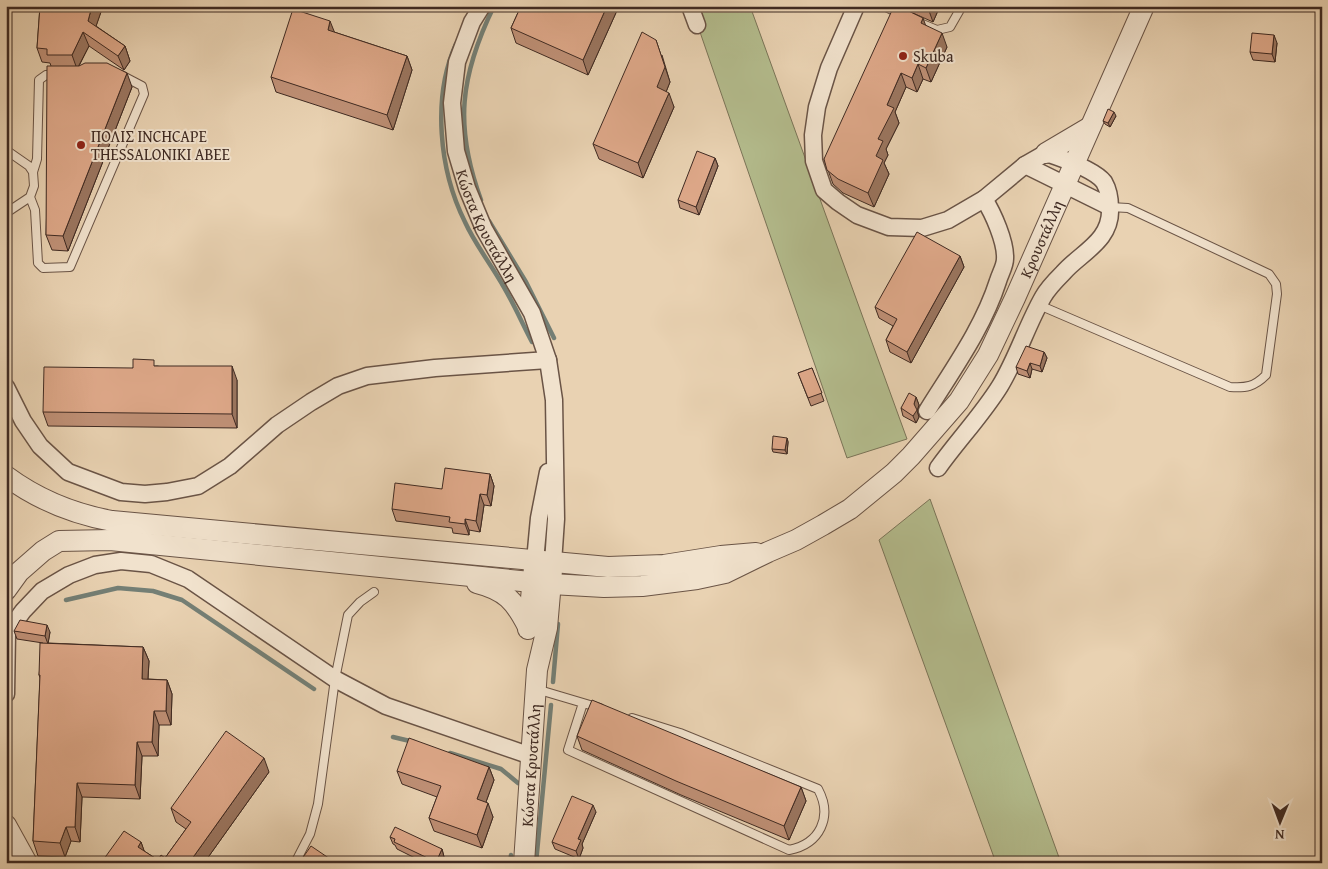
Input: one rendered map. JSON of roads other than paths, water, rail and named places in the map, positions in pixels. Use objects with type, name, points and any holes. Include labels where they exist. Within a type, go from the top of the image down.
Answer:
[{"type":"street","name":"Κώστα Κρυστάλλη","points":[[482,6],[472,22],[458,62],[452,103],[456,151],[467,188],[484,228],[532,313],[548,360],[554,400],[554,442],[539,518],[544,562],[542,582],[528,627],[536,679]]},
{"type":"street","points":[[690,6],[697,25]]},
{"type":"street","points":[[856,6],[829,68],[817,107],[813,135],[814,161],[824,190],[857,215],[889,227],[922,228],[948,220],[984,199],[1025,165],[1090,127]]},
{"type":"street","name":"Κρουστάλλη","points":[[436,571],[604,587],[667,584],[725,573],[796,540],[850,508],[879,486],[910,456],[958,401],[988,355],[1144,6]]},
{"type":"street","points":[[938,468],[974,424],[1001,385],[1044,295],[1065,270],[1091,249],[1101,238],[1110,216],[1107,190],[1102,180],[1074,164],[1046,153]]},
{"type":"street","points":[[1025,165],[1110,207]]},
{"type":"street","points":[[927,411],[966,348],[992,299],[1005,260],[1004,246],[991,210],[984,199]]},
{"type":"street","points":[[6,387],[23,421],[40,446],[68,472],[121,492],[145,494],[198,486],[230,466],[277,424],[338,386],[367,376],[435,368],[548,360]]},
{"type":"street","points":[[6,476],[38,497],[91,518],[112,521],[579,566],[636,567],[664,565],[721,556],[768,552]]},
{"type":"street","points":[[6,590],[19,572],[59,540],[110,540],[436,571],[487,585],[500,591],[512,600],[520,610],[528,627]]},
{"type":"street","points":[[6,694],[7,633],[23,611],[42,591],[70,575],[95,565],[121,561],[151,564],[188,579],[335,679],[386,706],[531,756]]},
{"type":"street","name":"Κώστα Κρυστάλλη","points":[[524,863],[536,679],[547,628],[542,582]]},
{"type":"street","points":[[6,825],[27,863]]},
{"type":"lane","points":[[884,6],[937,30],[950,27],[962,6]]},
{"type":"lane","points":[[30,198],[35,210],[38,263],[43,268],[70,267],[144,94],[142,86],[116,73]]},
{"type":"lane","points":[[6,213],[30,198],[34,186],[33,172],[37,159],[39,80],[46,75],[66,74]]},
{"type":"lane","points":[[6,150],[29,166],[33,172]]},
{"type":"lane","points":[[1040,305],[1230,387],[1243,388],[1258,384],[1266,375],[1277,294],[1276,284],[1269,274],[1128,208],[1110,207]]},
{"type":"lane","points":[[295,863],[310,834],[318,804],[335,679],[348,615],[360,602],[374,592]]},
{"type":"lane","points":[[536,679],[583,703],[610,711]]},
{"type":"lane","points":[[583,703],[568,750],[789,850],[805,845],[817,834],[824,819],[822,796],[818,789],[680,733],[627,716]]},
{"type":"waterway","points":[[481,200],[472,173],[467,148],[464,125],[465,101],[474,55],[494,6]]},
{"type":"waterway","points":[[456,44],[448,65],[441,110],[444,157],[449,180],[456,202],[469,230],[506,291],[532,342]]},
{"type":"waterway","points":[[489,221],[526,282],[554,338]]},
{"type":"waterway","points":[[66,600],[118,588],[153,591],[182,600],[314,689]]},
{"type":"waterway","points":[[553,682],[558,624]]},
{"type":"waterway","points":[[536,863],[551,705]]},
{"type":"waterway","points":[[393,737],[414,742]]},
{"type":"waterway","points":[[450,753],[501,769],[518,783]]},
{"type":"waterway","points":[[510,863],[511,855]]},
{"type":"place","name":"Skuba","points":[[903,56]]},
{"type":"place","name":"ΠΟΛΙΣ INCHCAPE THESSALONIKI ΑΒΕΕ","points":[[81,145]]}]
